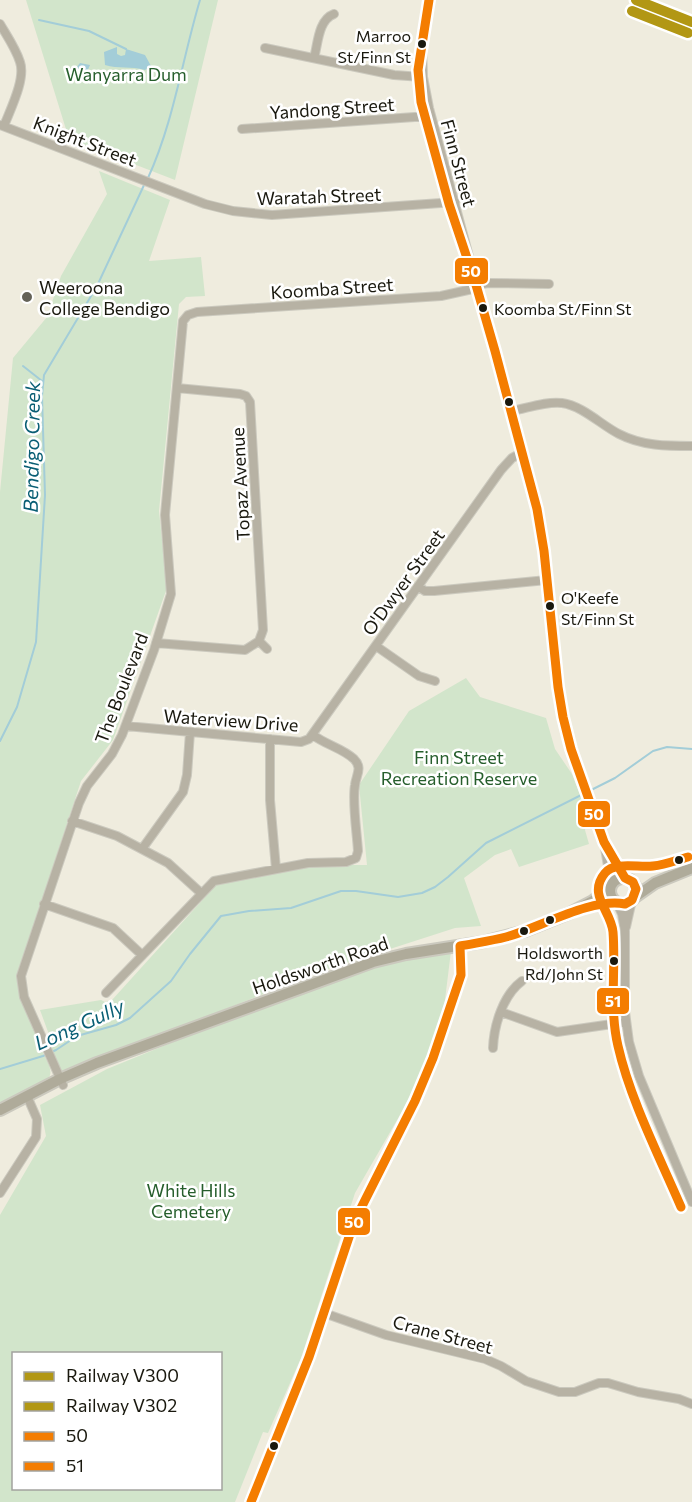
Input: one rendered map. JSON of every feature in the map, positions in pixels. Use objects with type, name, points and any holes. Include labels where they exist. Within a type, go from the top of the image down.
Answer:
[{"type":"main road","points":[[670,876],[617,879],[611,886],[610,895],[616,902],[625,904],[670,876],[692,868]]},
{"type":"main road","points":[[628,879],[636,890],[633,899]]},
{"type":"main road","name":"Holdsworth Road","points":[[570,913],[599,897],[611,886]]},
{"type":"main road","name":"Holdsworth Road","points":[[0,1117],[61,1082],[153,1043],[364,965],[406,954],[506,937],[570,913],[616,902]]},
{"type":"main road","name":"Holdsworth Road","points":[[0,1110],[29,1099]]},
{"type":"street","name":"Finn Street","points":[[429,0],[422,48],[421,77],[428,116],[523,452],[541,528],[561,708],[570,745],[604,842],[611,886]]},
{"type":"street","points":[[314,58],[323,22],[334,14]]},
{"type":"street","points":[[0,24],[19,58],[22,71],[21,80],[2,126]]},
{"type":"street","points":[[265,48],[394,75],[421,77]]},
{"type":"street","name":"Yandong Street","points":[[242,129],[428,116]]},
{"type":"street","name":"Knight Street","points":[[2,126],[159,186]]},
{"type":"street","name":"Waratah Street","points":[[159,186],[223,210],[262,215],[452,203]]},
{"type":"street","name":"Koomba Street","points":[[188,315],[197,312],[441,296],[488,283],[549,284]]},
{"type":"street","name":"The Boulevard","points":[[61,1082],[24,997],[21,981],[24,964],[72,821],[84,791],[116,748],[126,726],[156,643],[171,588],[165,515],[182,326],[188,315]]},
{"type":"street","name":"Topaz Avenue","points":[[177,388],[240,394],[246,396],[250,402],[263,626],[259,641]]},
{"type":"street","points":[[512,411],[561,403],[635,440],[659,445],[692,446]]},
{"type":"street","name":"O'Dwyer Street","points":[[313,735],[503,467],[523,452]]},
{"type":"street","points":[[419,587],[429,591],[547,580]]},
{"type":"street","points":[[156,643],[240,650],[249,649],[259,641],[267,649]]},
{"type":"street","points":[[376,646],[419,676],[435,681]]},
{"type":"street","name":"Waterview Drive","points":[[106,993],[201,893],[217,880],[319,862],[350,862],[358,854],[354,788],[359,774],[358,766],[352,758],[338,748],[313,735],[303,742],[126,726]]},
{"type":"street","points":[[142,849],[183,792],[187,775],[190,732]]},
{"type":"street","points":[[270,739],[270,800],[276,869]]},
{"type":"street","points":[[72,821],[110,833],[142,849],[175,868],[201,893]]},
{"type":"street","name":"Finn Street","points":[[604,842],[628,879]]},
{"type":"street","points":[[625,931],[633,899]]},
{"type":"street","points":[[616,902],[622,914],[625,931],[626,1022],[629,1042],[639,1076],[692,1202]]},
{"type":"street","points":[[44,904],[113,928],[142,955]]},
{"type":"street","points":[[251,1502],[303,1372],[354,1222],[415,1101],[441,1035],[461,975],[460,946]]},
{"type":"street","points":[[493,1048],[495,1028],[509,993],[522,981]]},
{"type":"street","points":[[501,1012],[557,1032],[626,1022]]},
{"type":"street","points":[[0,1193],[36,1137],[38,1123],[29,1099]]},
{"type":"street","name":"Crane Street","points":[[324,1312],[386,1335],[485,1359],[526,1381],[559,1392],[575,1392],[594,1384],[609,1383],[692,1404]]},
{"type":"green space","name":"Wanyarra Dum","points":[[26,0],[218,0],[175,180],[69,139]]},
{"type":"green space","points":[[99,171],[170,200],[149,261],[201,257],[205,296],[186,297],[179,304],[159,511],[167,588],[113,740],[81,781],[19,970],[18,980],[22,1000],[49,1064],[50,1076],[0,1106],[0,492],[13,358],[47,317],[61,276],[107,194]]},
{"type":"green space","name":"Finn Street Recreation Reserve","points":[[466,678],[480,697],[546,718],[555,749],[572,774],[586,810],[585,830],[589,844],[519,867],[511,849],[495,855],[464,878],[481,926],[455,928],[328,969],[64,1072],[61,1071],[48,1043],[51,1040],[40,1010],[112,1000],[217,884],[319,865],[367,865],[359,785],[409,711]]},
{"type":"green space","name":"White Hills Cemetery","points":[[451,951],[441,1032],[404,1108],[355,1193],[301,1358],[268,1433],[263,1432],[235,1502],[0,1502],[0,1215],[46,1136],[40,1105],[107,1069],[200,1031],[387,962]]},
{"type":"water","points":[[117,47],[117,54],[121,56],[125,55],[126,49],[145,55],[151,66],[145,70],[105,65],[104,52]]},
{"type":"water","points":[[80,63],[90,65],[82,78],[76,68]]},
{"type":"waterway","name":"Bendigo Creek","points":[[148,178],[165,135],[200,0]]},
{"type":"waterway","points":[[39,20],[89,31],[126,49]]},
{"type":"waterway","name":"Bendigo Creek","points":[[0,741],[17,707],[36,642],[45,495],[42,396],[44,375],[97,286],[145,183]]},
{"type":"waterway","points":[[23,366],[42,381]]},
{"type":"waterway","name":"Long Gully","points":[[0,1069],[43,1056],[77,1036],[116,1025],[130,1018],[171,981],[221,916],[291,908],[341,891],[398,897],[422,893],[448,877],[486,843],[615,778],[653,751],[667,747],[692,749]]},
{"type":"rail line","name":"V300","points":[[636,0],[692,22]]},
{"type":"rail line","name":"V302","points":[[632,11],[688,33]]},
{"type":"transit line","name":"50","points":[[429,0],[418,70],[421,102],[449,204],[495,351],[537,509],[563,717],[571,749],[604,842],[625,878],[633,882],[636,889],[632,900],[625,904],[597,905],[506,937],[460,946]]},
{"type":"transit line","name":"51","points":[[681,1207],[637,1107],[623,1066],[615,1032],[613,932],[598,888],[609,869],[666,864],[688,857]]},
{"type":"transit line","name":"50","points":[[251,1502],[309,1357],[354,1222],[415,1101],[433,1058],[461,975],[460,946]]},
{"type":"place","name":"Marroo St/Finn St","points":[[422,44]]},
{"type":"place","name":"Weeroona College Bendigo","points":[[27,297]]},
{"type":"place","name":"Koomba St/Finn St","points":[[483,308]]},
{"type":"place","name":"O'Keefe St/Finn St","points":[[550,606]]},
{"type":"place","name":"Holdsworth Rd/John St","points":[[614,961]]}]
